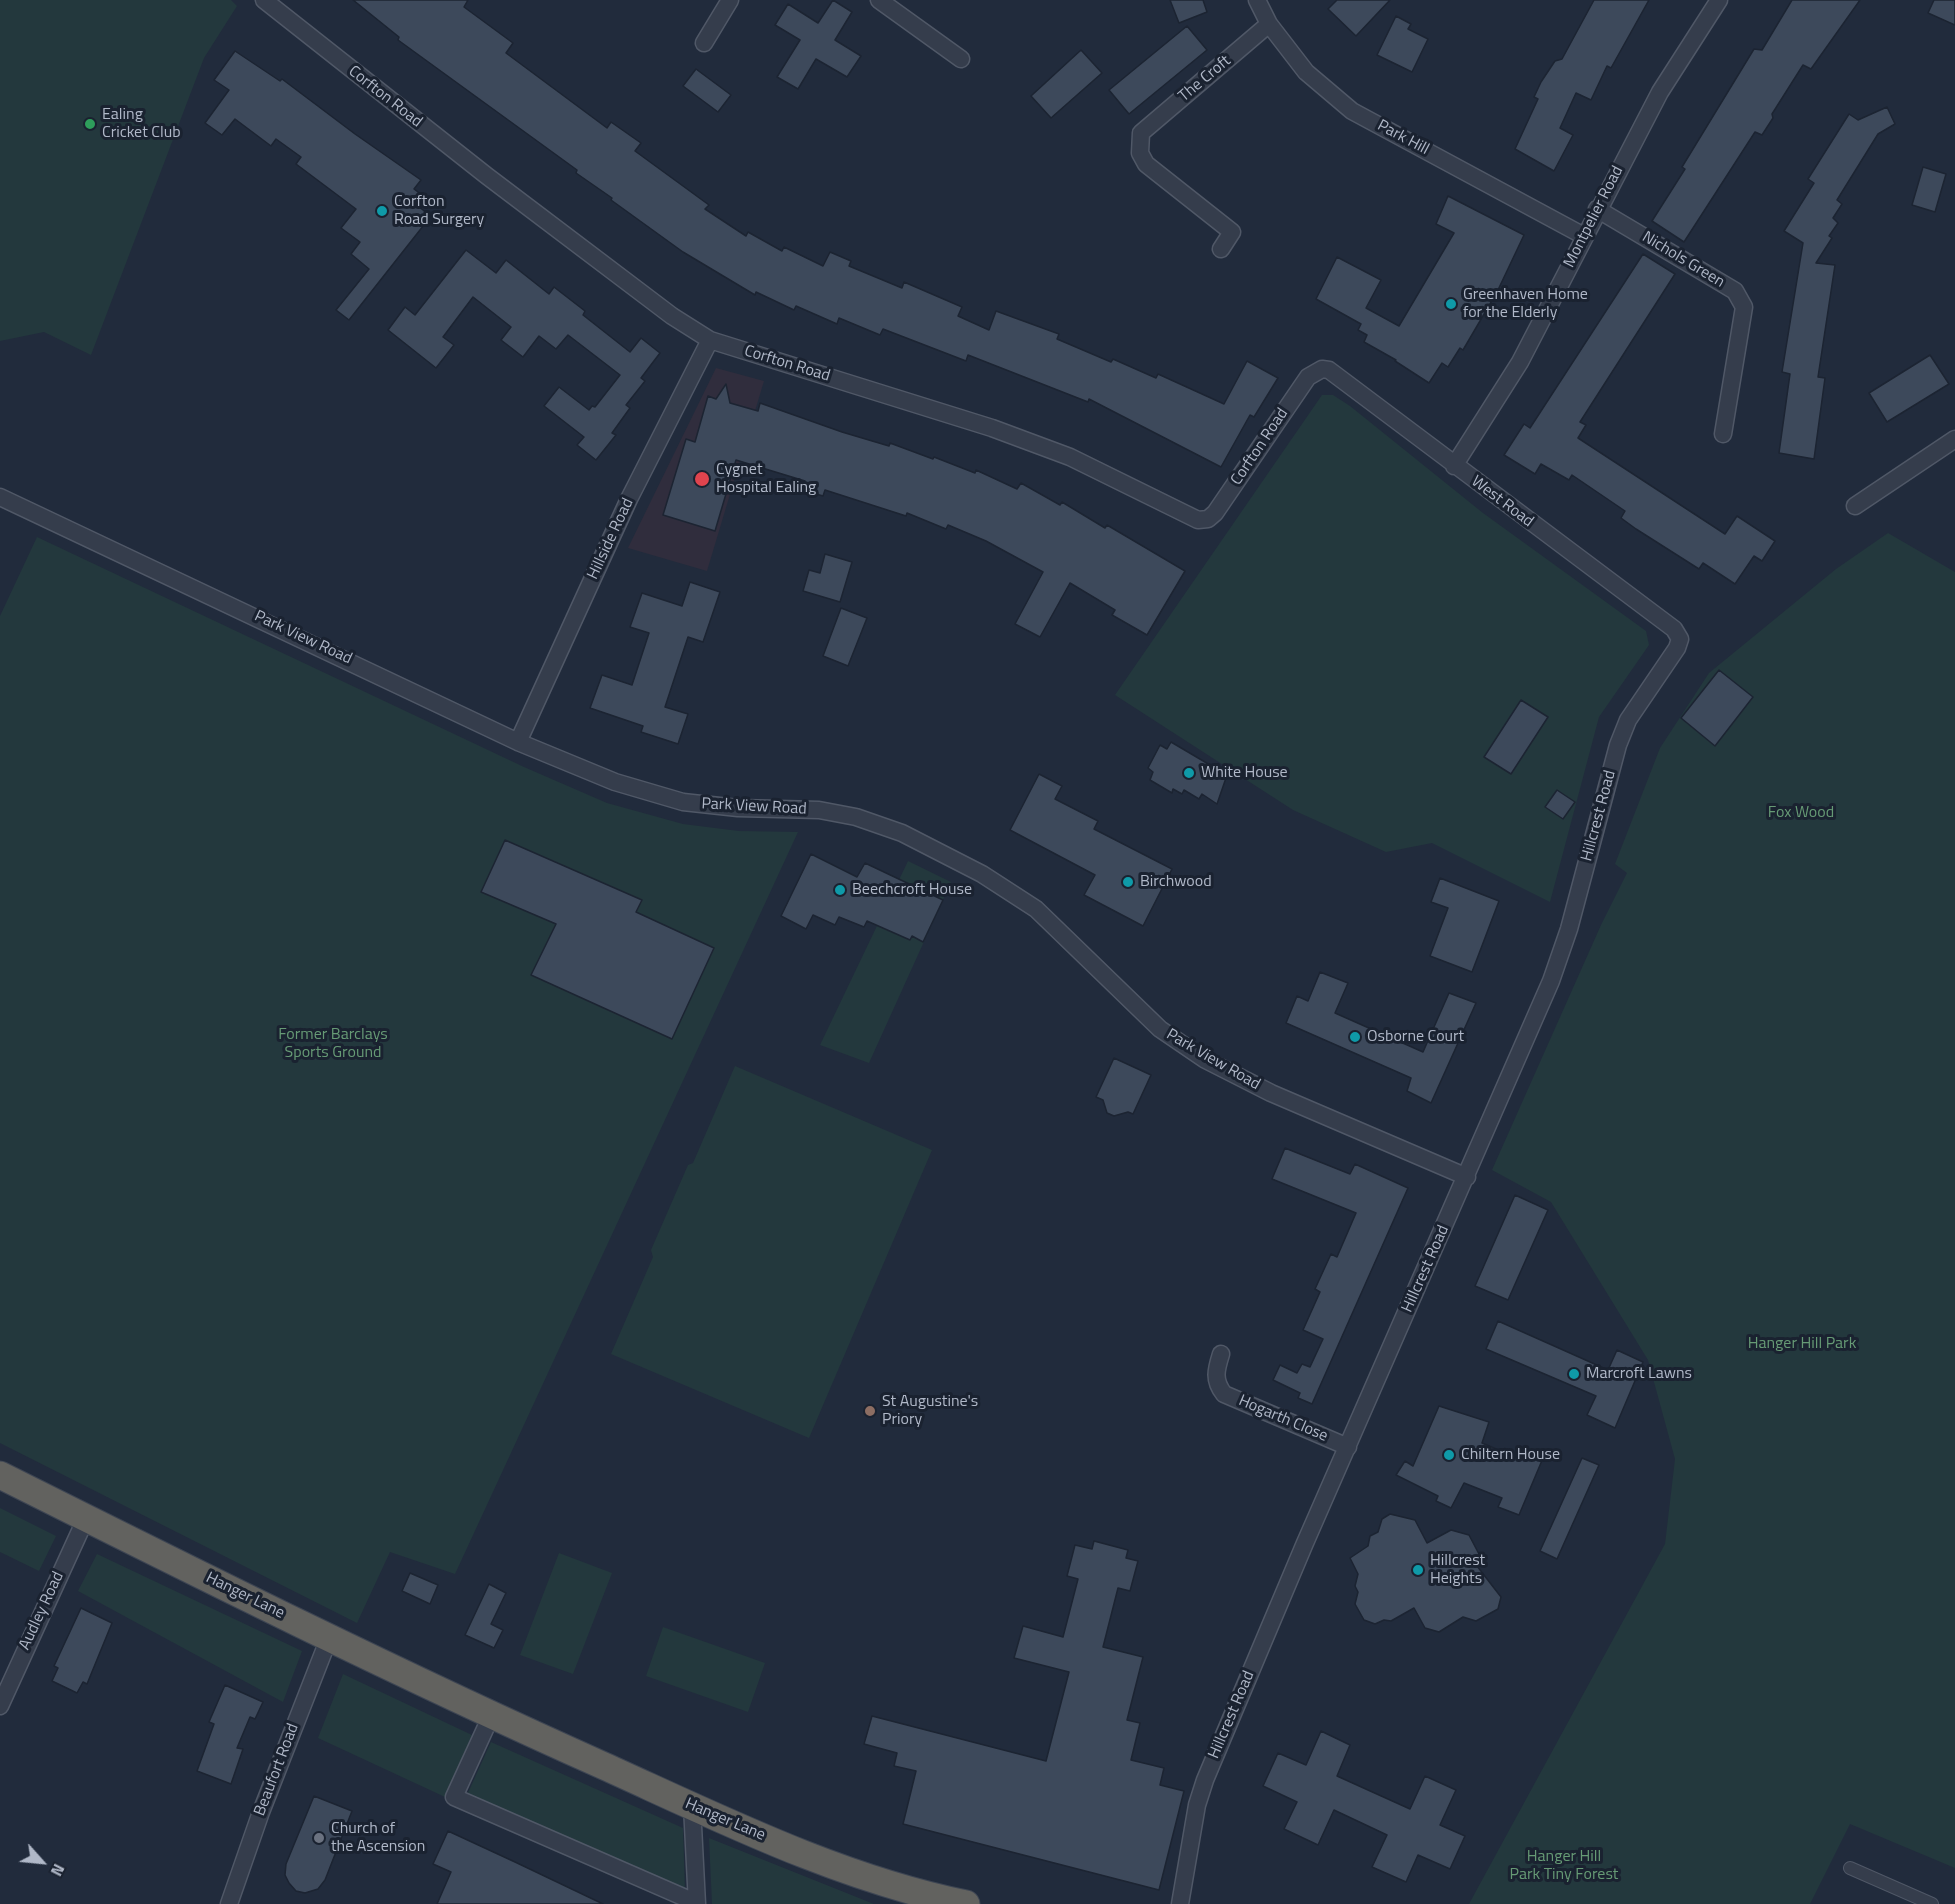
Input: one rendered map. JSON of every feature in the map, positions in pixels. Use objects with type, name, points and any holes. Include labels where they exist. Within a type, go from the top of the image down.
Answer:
[{"type":"highway","name":"Hanger Lane","points":[[0,1475],[491,1716],[692,1806],[835,1867],[928,1896],[966,1904]]},
{"type":"street","name":"Corfton Road","points":[[264,0],[366,83],[496,183],[672,316],[710,340],[992,428],[1070,457],[1198,520],[1208,519],[1215,513],[1308,377],[1322,369]]},
{"type":"street","points":[[704,43],[730,0]]},
{"type":"street","points":[[879,0],[961,59]]},
{"type":"street","name":"Park Hill","points":[[1257,0],[1269,24],[1306,72],[1352,111],[1584,236]]},
{"type":"street","name":"Montpelier Road","points":[[1454,466],[1520,362],[1597,209],[1660,92],[1719,0]]},
{"type":"street","name":"The Croft","points":[[1221,249],[1232,232],[1146,164],[1140,153],[1141,133],[1269,24]]},
{"type":"street","name":"Nichols Green","points":[[1597,209],[1735,291],[1744,307],[1723,434]]},
{"type":"street","name":"Hillside Road","points":[[518,742],[629,499],[710,340]]},
{"type":"street","name":"West Road","points":[[1322,369],[1336,374],[1454,466],[1674,629],[1680,639]]},
{"type":"street","points":[[1854,506],[1955,439]]},
{"type":"street","name":"Park View Road","points":[[0,497],[300,636],[518,742],[615,782],[684,802],[747,808],[819,810],[856,817],[902,833],[982,874],[1036,909],[1160,1029],[1204,1059],[1271,1093],[1467,1177]]},
{"type":"street","name":"Hillcrest Road","points":[[1180,1904],[1197,1805],[1205,1780],[1551,981],[1572,918],[1617,745],[1628,720],[1677,648],[1680,639]]},
{"type":"street","name":"Hogarth Close","points":[[1221,1354],[1216,1376],[1218,1385],[1224,1394],[1348,1447]]},
{"type":"street","name":"Audley Road","points":[[0,1706],[86,1518]]},
{"type":"street","name":"Beaufort Road","points":[[229,1904],[261,1812],[329,1638]]},
{"type":"street","points":[[491,1716],[454,1797],[697,1904],[692,1806]]},
{"type":"street","points":[[1850,1868],[1932,1904]]},
{"type":"shaded area","points":[[716,368],[764,381],[707,571],[628,548]]},
{"type":"green space","name":"Ealing Cricket Club","points":[[0,0],[231,0],[237,6],[204,58],[91,355],[44,332],[0,341]]},
{"type":"green space","points":[[1322,395],[1333,395],[1350,406],[1483,513],[1646,631],[1649,645],[1599,717],[1550,902],[1432,843],[1386,852],[1293,810],[1115,695]]},
{"type":"green space","name":"Hanger Hill Park","points":[[1888,533],[1955,572],[1955,1868],[1850,1824],[1810,1904],[1469,1904],[1665,1544],[1675,1459],[1648,1360],[1551,1202],[1492,1170],[1601,925],[1627,873],[1615,864],[1660,748],[1709,673],[1836,569]]},
{"type":"green space","name":"Former Barclays Sports Ground","points":[[37,537],[524,767],[607,803],[683,824],[739,831],[798,832],[455,1574],[390,1552],[357,1623],[0,1443],[0,616]]},
{"type":"green space","points":[[908,861],[951,882],[869,1063],[820,1045]]},
{"type":"green space","points":[[735,1066],[932,1150],[809,1438],[611,1354],[653,1257],[651,1250],[688,1165],[693,1163]]},
{"type":"green space","points":[[0,1508],[56,1536],[39,1571],[0,1552]]},
{"type":"green space","points":[[559,1553],[612,1573],[573,1674],[520,1655]]},
{"type":"green space","points":[[97,1554],[302,1651],[283,1702],[78,1591]]},
{"type":"green space","points":[[663,1627],[765,1663],[748,1712],[646,1676]]},
{"type":"green space","points":[[343,1674],[472,1735],[445,1797],[318,1738]]},
{"type":"green space","points":[[491,1742],[683,1828],[685,1892],[467,1795]]},
{"type":"green space","points":[[709,1838],[874,1904],[712,1904]]},
{"type":"building","points":[[353,0],[468,0],[464,7],[513,43],[506,53],[607,128],[611,122],[641,143],[635,151],[709,205],[705,209],[746,236],[748,232],[782,251],[784,247],[823,266],[830,252],[851,261],[849,266],[902,288],[904,282],[962,307],[958,316],[989,330],[996,311],[1059,334],[1057,339],[1111,362],[1113,359],[1156,378],[1158,374],[1224,404],[1247,361],[1278,378],[1254,417],[1250,415],[1221,467],[1089,399],[1088,402],[968,355],[966,361],[883,329],[880,335],[839,318],[837,324],[796,306],[794,310],[756,292],[755,295],[683,252],[611,200],[612,198],[576,173],[577,170],[398,40],[399,37]]},
{"type":"building","points":[[833,0],[852,12],[835,40],[861,56],[847,77],[816,59],[798,89],[777,77],[800,40],[775,25],[788,4],[818,23]]},
{"type":"building","points":[[1170,0],[1203,0],[1207,12],[1179,23]]},
{"type":"building","points":[[1337,0],[1390,0],[1356,36],[1328,9]]},
{"type":"building","points":[[1594,0],[1649,0],[1611,68],[1607,66],[1591,100],[1576,93],[1560,128],[1573,135],[1554,171],[1515,149],[1538,99],[1534,97],[1541,82],[1555,61],[1562,59]]},
{"type":"building","points":[[1792,0],[1860,0],[1811,69],[1803,65],[1772,114],[1773,118],[1762,135],[1755,132],[1684,242],[1652,221],[1685,169],[1682,167],[1754,49],[1762,50]]},
{"type":"building","points":[[1934,0],[1955,0],[1955,25],[1928,13]]},
{"type":"building","points":[[1396,16],[1411,24],[1408,29],[1428,39],[1412,72],[1377,55]]},
{"type":"building","points":[[1187,26],[1207,50],[1129,114],[1109,90]]},
{"type":"building","points":[[1081,50],[1102,73],[1051,118],[1031,96]]},
{"type":"building","points":[[235,51],[280,81],[282,79],[421,180],[414,189],[422,195],[415,204],[431,216],[349,320],[336,310],[369,269],[351,254],[360,242],[341,228],[356,209],[296,164],[301,157],[276,139],[271,146],[235,119],[222,135],[205,123],[229,90],[214,80]]},
{"type":"building","points":[[696,69],[731,95],[718,112],[683,86]]},
{"type":"building","points":[[1887,107],[1895,124],[1878,134],[1837,200],[1842,204],[1833,218],[1838,223],[1829,236],[1832,238],[1816,263],[1835,265],[1818,377],[1825,378],[1814,459],[1779,453],[1790,374],[1782,372],[1803,243],[1784,231],[1814,183],[1808,179],[1849,114],[1858,120]]},
{"type":"building","points":[[1923,167],[1946,174],[1935,212],[1912,205]]},
{"type":"building","points":[[1448,196],[1524,235],[1497,292],[1463,350],[1460,348],[1448,367],[1442,363],[1429,383],[1396,360],[1364,342],[1367,335],[1358,330],[1361,324],[1316,299],[1337,257],[1381,280],[1366,308],[1399,326],[1454,233],[1436,224]]},
{"type":"building","points":[[466,250],[496,273],[506,260],[549,294],[554,287],[585,311],[583,315],[630,352],[641,338],[660,353],[641,378],[645,381],[626,405],[630,408],[612,433],[616,435],[596,460],[577,445],[584,437],[544,406],[559,387],[589,410],[592,406],[595,407],[620,375],[568,335],[556,349],[539,336],[523,357],[501,340],[511,327],[473,297],[443,337],[454,345],[436,368],[388,330],[405,307],[415,315]]},
{"type":"building","points":[[1643,254],[1675,274],[1580,422],[1586,425],[1578,438],[1725,534],[1737,516],[1775,541],[1762,561],[1754,556],[1735,584],[1703,563],[1699,569],[1636,529],[1621,518],[1625,511],[1572,475],[1569,480],[1541,464],[1535,474],[1504,455],[1524,424],[1530,428]]},
{"type":"building","points":[[1930,355],[1949,384],[1887,422],[1869,393]]},
{"type":"building","points":[[726,384],[730,403],[758,411],[760,403],[842,432],[889,446],[890,443],[975,473],[976,470],[1017,489],[1021,483],[1060,505],[1062,502],[1105,528],[1107,525],[1185,571],[1147,635],[1112,615],[1115,610],[1070,583],[1040,637],[1015,624],[1043,572],[986,541],[948,525],[946,529],[907,513],[906,516],[825,490],[823,496],[802,490],[805,481],[736,460],[715,531],[663,515],[686,439],[695,442],[708,396],[716,399]]},
{"type":"building","points":[[825,554],[852,562],[840,602],[803,591],[809,570],[820,573]]},
{"type":"building","points":[[690,582],[720,592],[703,642],[688,637],[665,707],[688,714],[678,744],[641,732],[643,726],[590,708],[602,675],[632,685],[649,633],[630,627],[642,593],[682,606]]},
{"type":"building","points":[[841,608],[867,618],[848,666],[823,656]]},
{"type":"building","points":[[1719,670],[1753,697],[1715,746],[1681,718]]},
{"type":"building","points":[[1521,700],[1548,717],[1511,774],[1484,757]]},
{"type":"building","name":"White House","points":[[1171,742],[1227,775],[1217,804],[1202,794],[1199,799],[1184,790],[1182,794],[1173,789],[1172,793],[1150,780],[1153,772],[1148,768],[1160,745],[1167,749]]},
{"type":"building","points":[[1039,774],[1062,786],[1055,799],[1098,821],[1094,829],[1172,869],[1143,926],[1084,895],[1095,875],[1010,830]]},
{"type":"building","points":[[1557,790],[1575,802],[1563,819],[1545,807]]},
{"type":"building","points":[[505,840],[642,900],[636,912],[714,948],[672,1039],[531,975],[556,924],[481,892]]},
{"type":"building","name":"Beechcroft House","points":[[811,854],[857,877],[865,863],[943,900],[923,942],[912,936],[910,940],[867,921],[864,927],[839,917],[835,925],[813,915],[806,929],[781,916]]},
{"type":"building","points":[[1440,878],[1499,901],[1472,972],[1430,956],[1448,908],[1431,902]]},
{"type":"building","name":"Osborne Court","points":[[1320,972],[1348,983],[1335,1013],[1423,1052],[1449,993],[1476,1003],[1431,1103],[1407,1091],[1411,1078],[1286,1023],[1297,996],[1308,1001]]},
{"type":"building","points":[[1114,1058],[1151,1075],[1133,1114],[1128,1112],[1114,1116],[1107,1113],[1103,1100],[1096,1097]]},
{"type":"building","points":[[1285,1148],[1350,1174],[1355,1164],[1408,1188],[1312,1404],[1298,1398],[1300,1393],[1273,1380],[1280,1365],[1297,1373],[1302,1364],[1310,1367],[1323,1339],[1303,1330],[1320,1292],[1315,1289],[1331,1254],[1337,1257],[1356,1213],[1272,1179]]},
{"type":"building","points":[[1515,1195],[1548,1210],[1508,1300],[1475,1286]]},
{"type":"building","name":"Marcroft Lawns","points":[[1498,1321],[1608,1370],[1617,1350],[1643,1362],[1615,1428],[1587,1415],[1596,1396],[1486,1349]]},
{"type":"building","name":"Chiltern House","points":[[1439,1406],[1489,1422],[1482,1443],[1520,1459],[1523,1450],[1543,1458],[1519,1515],[1498,1507],[1502,1498],[1464,1483],[1451,1508],[1436,1501],[1438,1496],[1396,1475],[1405,1461],[1413,1466]]},
{"type":"building","points":[[1582,1458],[1599,1465],[1557,1559],[1540,1551]]},
{"type":"building","name":"Hillcrest Heights","points":[[1390,1514],[1415,1520],[1427,1543],[1451,1530],[1469,1535],[1480,1556],[1477,1566],[1501,1597],[1498,1609],[1476,1621],[1463,1617],[1439,1632],[1425,1628],[1414,1608],[1391,1621],[1384,1620],[1375,1624],[1364,1620],[1355,1604],[1358,1574],[1350,1558],[1368,1546],[1370,1536],[1378,1532],[1382,1519]]},
{"type":"building","points":[[1094,1541],[1128,1550],[1126,1558],[1138,1561],[1130,1591],[1118,1588],[1103,1647],[1143,1657],[1127,1720],[1140,1723],[1131,1760],[1164,1768],[1160,1785],[1184,1791],[1159,1890],[903,1824],[916,1771],[894,1766],[897,1753],[864,1744],[872,1716],[1046,1761],[1069,1672],[1014,1658],[1023,1626],[1063,1637],[1078,1579],[1067,1576],[1075,1545],[1092,1549]]},
{"type":"building","points":[[410,1573],[438,1585],[430,1604],[402,1591]]},
{"type":"building","points":[[489,1584],[506,1593],[491,1624],[503,1630],[494,1648],[465,1635]]},
{"type":"building","points":[[81,1608],[112,1623],[87,1684],[83,1682],[77,1693],[52,1681],[58,1668],[54,1666]]},
{"type":"building","points":[[225,1685],[263,1702],[255,1719],[250,1717],[237,1748],[243,1749],[231,1784],[197,1771],[214,1724],[209,1722]]},
{"type":"building","points":[[1321,1731],[1350,1745],[1337,1776],[1410,1809],[1425,1776],[1456,1790],[1440,1825],[1465,1836],[1450,1869],[1418,1855],[1406,1882],[1372,1867],[1387,1835],[1334,1810],[1318,1845],[1284,1829],[1297,1802],[1263,1786],[1278,1753],[1306,1765]]},
{"type":"building","name":"Church of the Ascension","points":[[314,1796],[352,1811],[325,1880],[318,1889],[305,1893],[296,1891],[289,1883],[285,1875],[286,1864]]},
{"type":"building","points":[[448,1831],[603,1904],[437,1904],[451,1872],[433,1864]]},
{"type":"place","name":"Ealing Cricket Club","points":[[90,124]]},
{"type":"place","name":"Corfton Road Surgery","points":[[382,211]]},
{"type":"place","name":"Greenhaven Home for the Elderly","points":[[1451,304]]},
{"type":"place","name":"Cygnet Hospital Ealing","points":[[702,479]]},
{"type":"place","name":"White House","points":[[1189,773]]},
{"type":"place","name":"Birchwood","points":[[1128,882]]},
{"type":"place","name":"Beechcroft House","points":[[840,890]]},
{"type":"place","name":"Osborne Court","points":[[1355,1037]]},
{"type":"place","name":"Marcroft Lawns","points":[[1574,1374]]},
{"type":"place","name":"St Augustine's Priory","points":[[870,1411]]},
{"type":"place","name":"Chiltern House","points":[[1449,1455]]},
{"type":"place","name":"Hillcrest Heights","points":[[1418,1570]]},
{"type":"place","name":"Church of the Ascension","points":[[319,1838]]},
{"type":"park label","name":"Fox Wood","points":[[1801,813]]},
{"type":"park label","name":"Hanger Hill Park Tiny Forest","points":[[1564,1866]]}]
